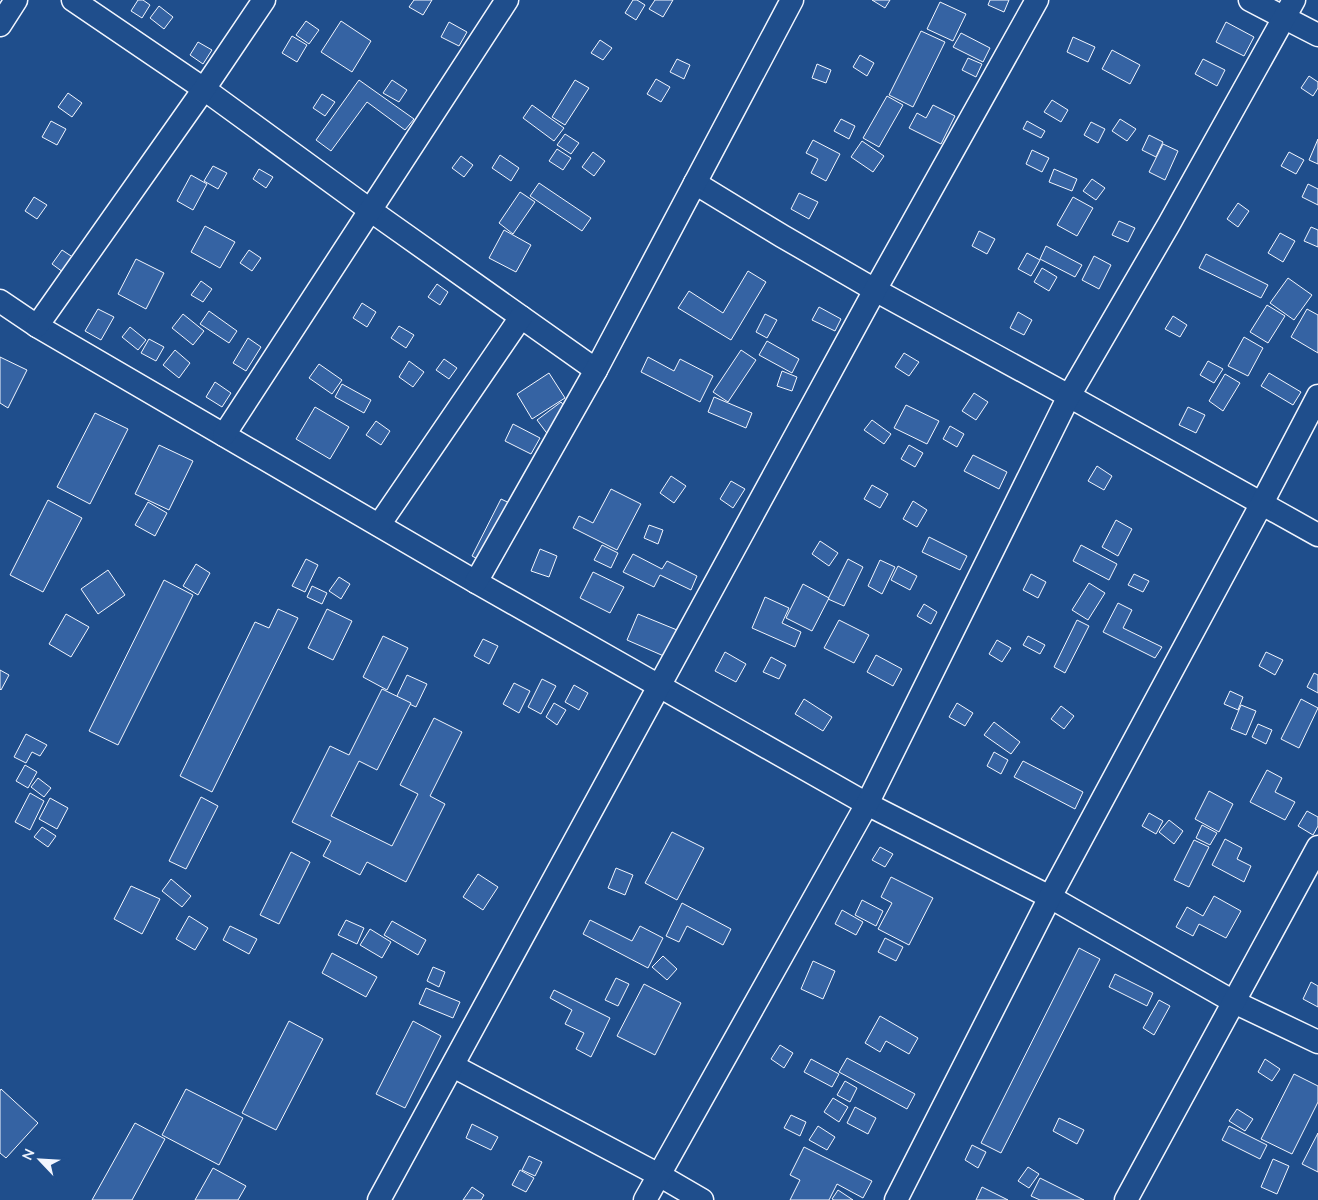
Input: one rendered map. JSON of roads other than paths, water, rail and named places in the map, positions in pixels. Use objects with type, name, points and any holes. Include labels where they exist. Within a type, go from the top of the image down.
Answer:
[{"type":"street","points":[[0,25],[16,0]]},
{"type":"street","points":[[73,0],[204,89],[370,210],[596,370]]},
{"type":"street","points":[[37,326],[204,89],[264,0]]},
{"type":"street","points":[[224,435],[507,0]]},
{"type":"street","points":[[476,582],[596,370],[792,0]]},
{"type":"street","points":[[379,1200],[875,290],[1038,0]]},
{"type":"street","points":[[1250,0],[1289,9],[1318,35]]},
{"type":"street","points":[[645,1200],[867,804],[1070,396],[1289,9]]},
{"type":"street","points":[[695,183],[875,290],[1070,396],[1318,535]]},
{"type":"street","points":[[0,301],[37,326],[476,582],[867,804],[1050,897],[1234,1002],[1318,1042]]},
{"type":"street","points":[[379,525],[521,317]]},
{"type":"street","points":[[896,1200],[1050,897],[1262,504],[1318,396]]},
{"type":"street","points":[[1126,1200],[1318,847]]},
{"type":"street","points":[[453,1066],[659,1175],[702,1200]]}]
